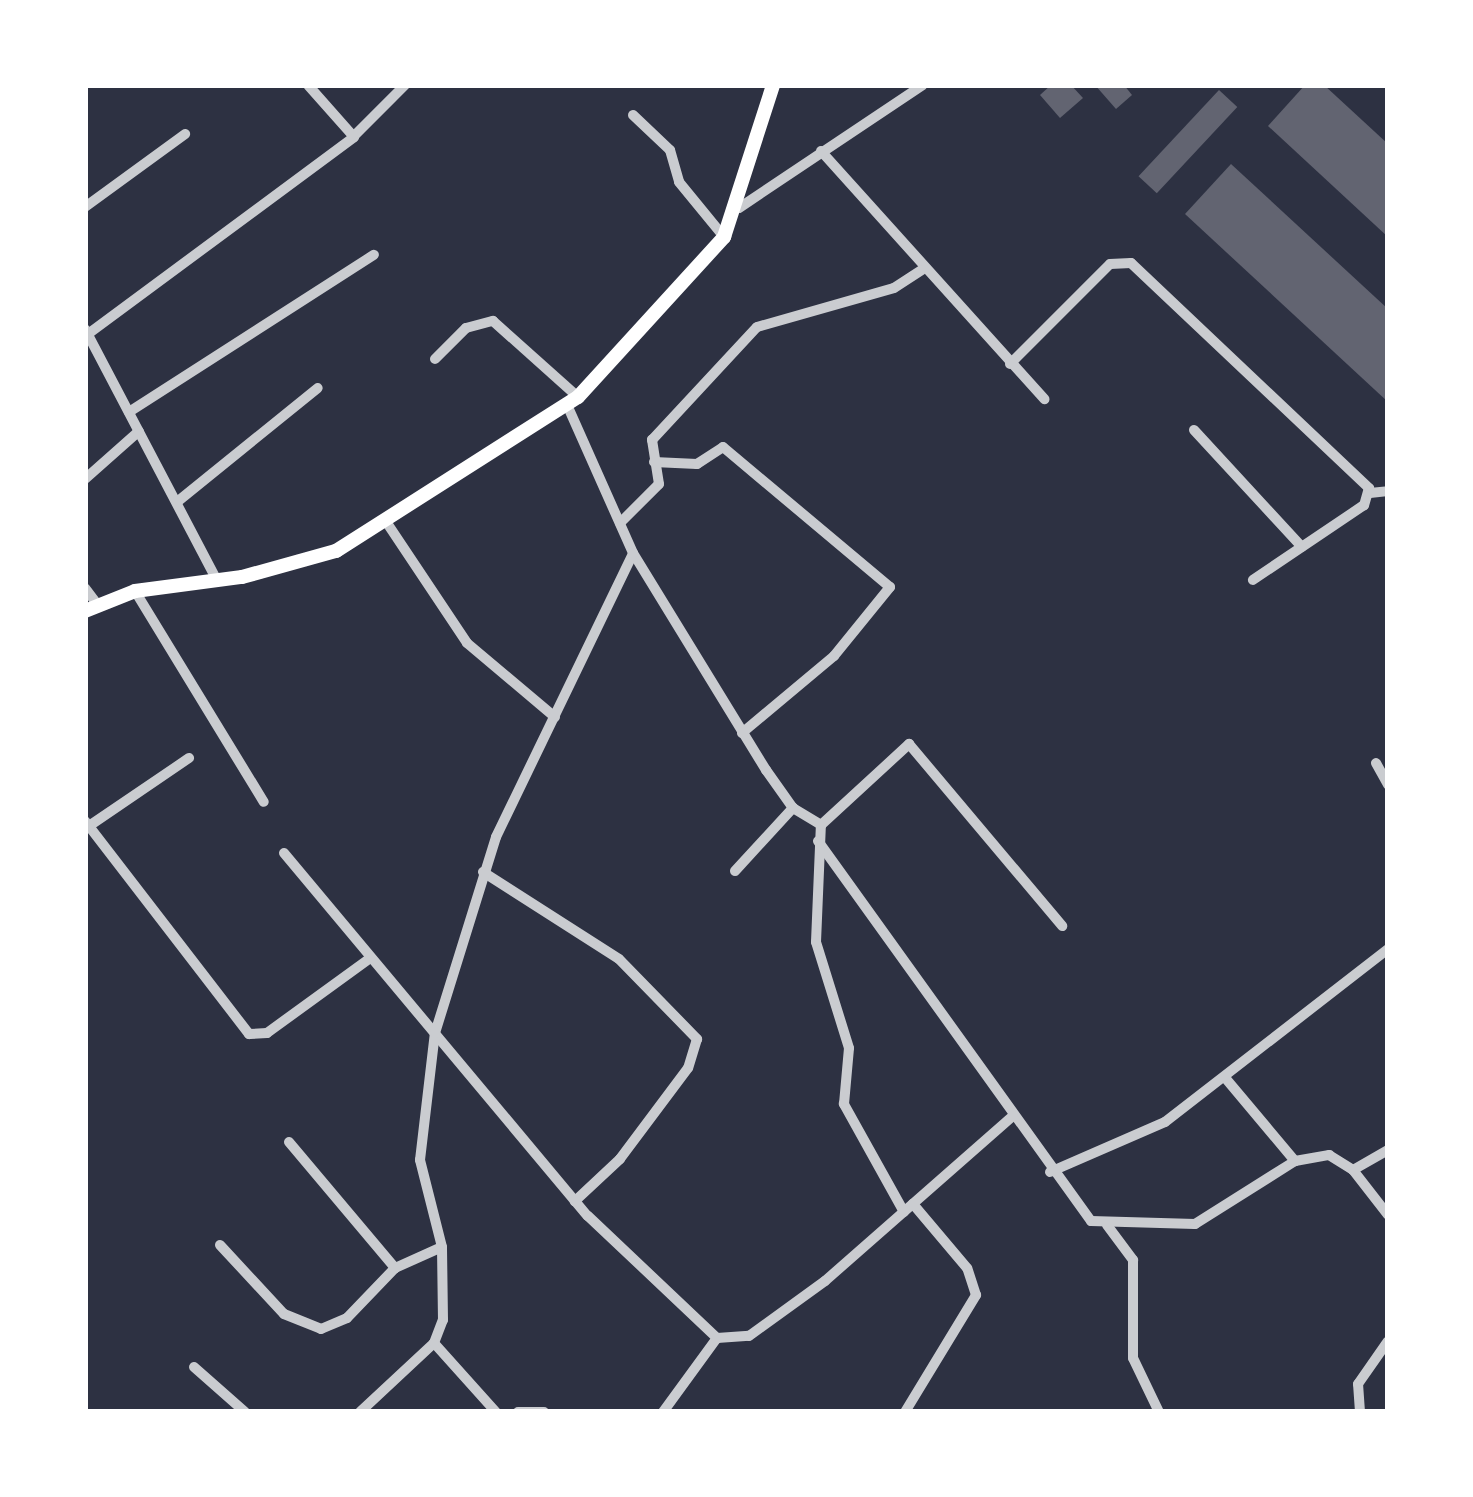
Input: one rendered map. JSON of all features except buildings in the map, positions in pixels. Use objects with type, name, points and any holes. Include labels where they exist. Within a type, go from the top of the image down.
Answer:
[{"type":"main road","points":[[91,608],[135,591],[308,562],[387,524],[482,452],[573,401],[724,237],[740,208],[773,85]]},
{"type":"street","points":[[308,85],[355,135]]},
{"type":"street","points":[[218,580],[86,332],[355,135],[406,85]]},
{"type":"street","points":[[740,208],[924,85]]},
{"type":"street","points":[[632,115],[670,150],[679,182],[724,237]]},
{"type":"street","points":[[85,207],[185,134]]},
{"type":"street","points":[[821,151],[922,270],[1044,400]]},
{"type":"street","points":[[129,412],[374,255]]},
{"type":"street","points":[[1010,364],[1125,259],[1370,493]]},
{"type":"street","points":[[620,523],[658,487],[652,440],[766,320],[894,288],[922,270]]},
{"type":"street","points":[[435,360],[466,328],[493,320],[573,401],[633,553],[742,733],[793,808],[822,825]]},
{"type":"street","points":[[85,362],[98,352]]},
{"type":"street","points":[[177,502],[318,388]]},
{"type":"street","points":[[1194,430],[1302,547]]},
{"type":"street","points":[[85,479],[139,431]]},
{"type":"street","points":[[654,462],[682,456],[696,464],[724,447],[890,587],[834,656],[742,733]]},
{"type":"street","points":[[1253,580],[1370,493],[1388,491]]},
{"type":"street","points":[[387,524],[468,643],[555,717]]},
{"type":"street","points":[[360,1412],[434,1343],[446,1299],[442,1247],[420,1160],[435,1033],[482,872],[633,553]]},
{"type":"street","points":[[85,588],[91,608]]},
{"type":"street","points":[[135,591],[264,802]]},
{"type":"street","points":[[905,1412],[976,1295],[966,1268],[908,1208],[844,1104],[849,1048],[816,942],[818,841],[822,825],[910,744],[1062,926]]},
{"type":"street","points":[[189,758],[87,823],[249,1034],[267,1033],[369,959]]},
{"type":"street","points":[[1376,763],[1388,785]]},
{"type":"street","points":[[735,872],[793,808]]},
{"type":"street","points":[[818,841],[1073,1206],[1108,1225],[1133,1260],[1133,1358],[1158,1412]]},
{"type":"street","points":[[284,853],[575,1201],[718,1338],[749,1336],[908,1208],[1013,1116]]},
{"type":"street","points":[[482,872],[619,959],[696,1039],[688,1068],[575,1201]]},
{"type":"street","points":[[1050,1172],[1165,1122],[1227,1080],[1388,949]]},
{"type":"street","points":[[1227,1080],[1294,1161]]},
{"type":"street","points":[[290,1142],[395,1268]]},
{"type":"street","points":[[1354,1170],[1388,1150]]},
{"type":"street","points":[[1108,1225],[1195,1224],[1294,1161],[1329,1155],[1354,1170],[1388,1215]]},
{"type":"street","points":[[220,1246],[284,1314],[321,1329],[348,1318],[395,1268],[442,1247]]},
{"type":"street","points":[[663,1412],[718,1338]]},
{"type":"street","points":[[1360,1412],[1358,1384],[1388,1341]]},
{"type":"street","points":[[434,1343],[496,1412]]},
{"type":"street","points":[[194,1367],[244,1412]]},
{"type":"street","points":[[518,1412],[544,1412]]}]
